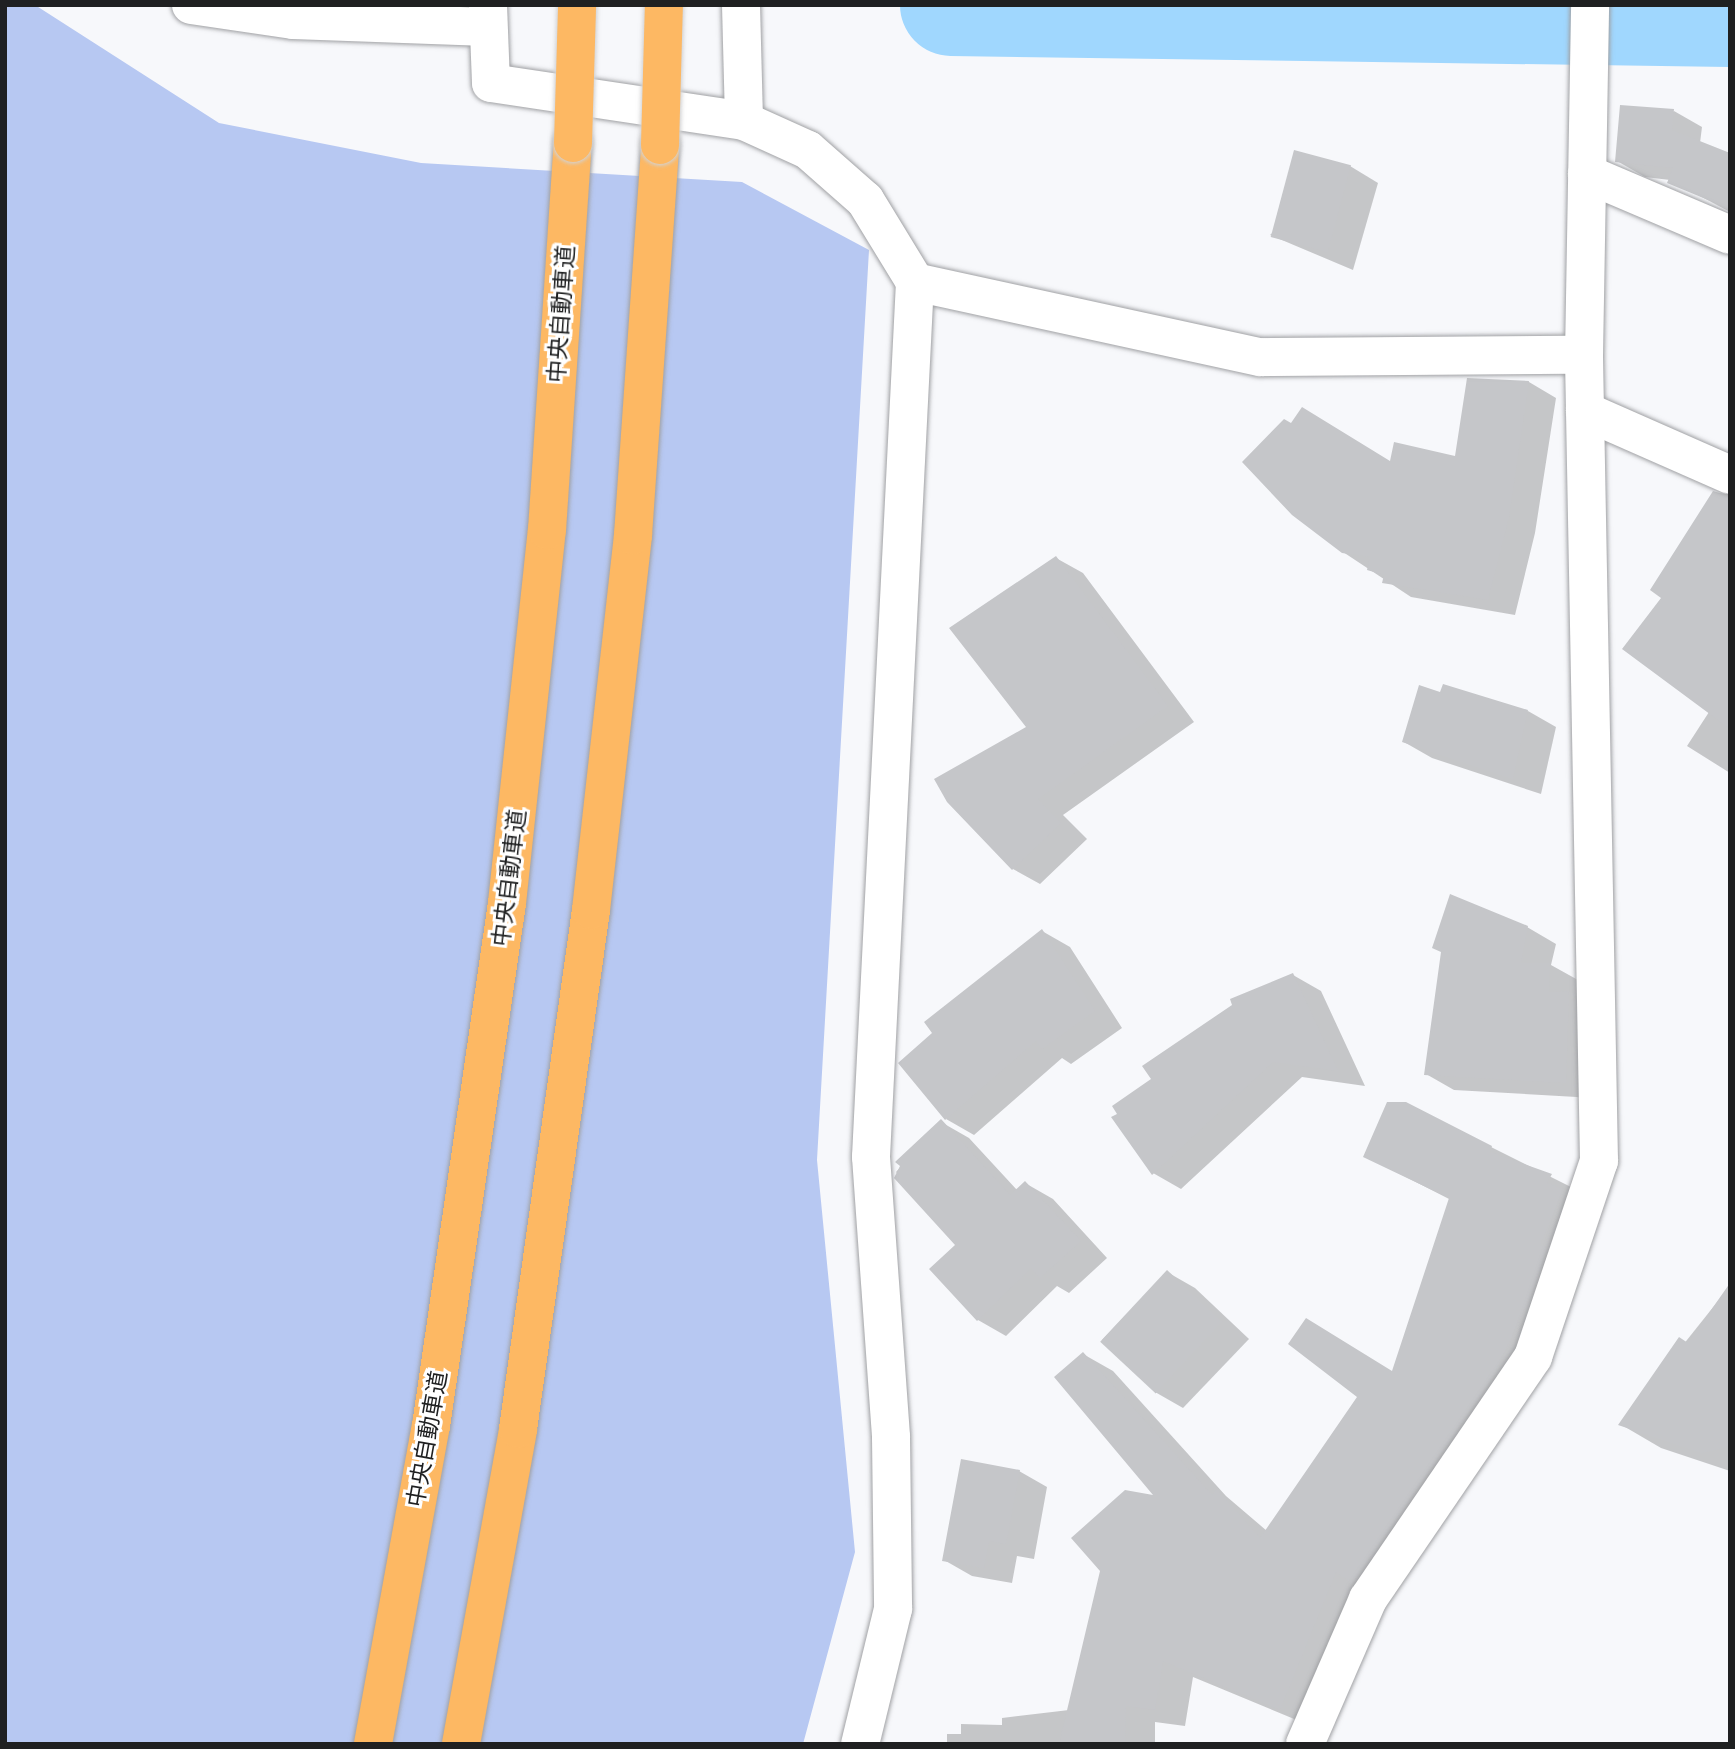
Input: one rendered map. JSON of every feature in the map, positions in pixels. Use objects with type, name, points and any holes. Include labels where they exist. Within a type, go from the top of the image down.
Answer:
[{"type":"highway","name":"中央自動車道","points":[[373,1744],[431,1426],[507,903],[547,530],[573,143],[577,5]]},
{"type":"highway","points":[[461,1744],[518,1429],[591,910],[633,535],[660,145],[664,5]]},
{"type":"street","points":[[191,5],[293,20],[487,16],[491,83],[744,121],[807,150],[866,200],[915,282],[871,1157],[891,1437],[893,1609],[860,1744]]},
{"type":"street","points":[[741,5],[744,121]]},
{"type":"street","points":[[1305,1744],[1368,1599],[1533,1357],[1599,1161],[1584,355],[1590,5]]},
{"type":"street","points":[[1587,174],[1730,235]]},
{"type":"street","points":[[915,282],[1260,357],[1584,355]]},
{"type":"street","points":[[1585,411],[1730,475]]},
{"type":"shaded area","points":[[5,5],[35,5],[219,123],[421,163],[742,182],[869,250],[817,1160],[855,1552],[803,1744],[5,1744]]},
{"type":"building","points":[[1620,105],[1674,109],[1672,130],[1730,153],[1730,209],[1667,183],[1673,168],[1615,162]]},
{"type":"building","points":[[1294,150],[1351,165],[1328,252],[1271,237]]},
{"type":"building","points":[[1467,378],[1529,381],[1509,517],[1488,600],[1382,583],[1384,575],[1367,570],[1370,557],[1342,553],[1292,515],[1242,462],[1284,419],[1291,423],[1302,407],[1390,461],[1394,442],[1455,456]]},
{"type":"building","points":[[1713,491],[1730,496],[1730,729],[1622,649],[1661,598],[1650,590]]},
{"type":"building","points":[[1056,556],[1168,706],[1038,799],[1061,823],[1012,870],[947,802],[934,779],[1026,727],[949,628]]},
{"type":"building","points":[[1443,684],[1528,710],[1513,779],[1402,742],[1419,685],[1440,692]]},
{"type":"building","points":[[1450,894],[1528,926],[1521,963],[1550,963],[1549,992],[1569,991],[1566,1083],[1424,1075],[1441,952],[1432,948]]},
{"type":"building","points":[[1042,929],[1095,1011],[1042,1049],[1036,1041],[945,1120],[898,1063],[932,1033],[924,1022]]},
{"type":"building","points":[[1293,973],[1338,1071],[1273,1062],[1152,1175],[1111,1117],[1117,1114],[1112,1106],[1151,1079],[1142,1066],[1232,1005],[1230,999]]},
{"type":"building","points":[[1387,1102],[1406,1102],[1492,1146],[1490,1152],[1552,1174],[1547,1183],[1563,1189],[1540,1245],[1547,1248],[1532,1292],[1494,1375],[1352,1583],[1336,1572],[1280,1710],[1163,1661],[1155,1710],[1126,1706],[1125,1744],[1059,1744],[1100,1571],[1071,1538],[1125,1490],[1153,1495],[1054,1377],[1083,1352],[1212,1495],[1217,1489],[1260,1538],[1357,1397],[1288,1344],[1306,1318],[1392,1371],[1449,1198],[1363,1157]]},
{"type":"building","points":[[941,1119],[1010,1195],[1025,1181],[1081,1241],[1040,1278],[1031,1268],[977,1321],[929,1269],[955,1245],[894,1178],[900,1166],[895,1162]]},
{"type":"building","points":[[1167,1270],[1223,1322],[1156,1394],[1100,1342]]},
{"type":"building","points":[[1730,1283],[1730,1446],[1702,1453],[1618,1425],[1679,1337],[1688,1343]]},
{"type":"building","points":[[961,1459],[1020,1470],[1006,1544],[989,1541],[984,1568],[942,1561]]},
{"type":"waterway","points":[[951,5],[1730,16]]}]
